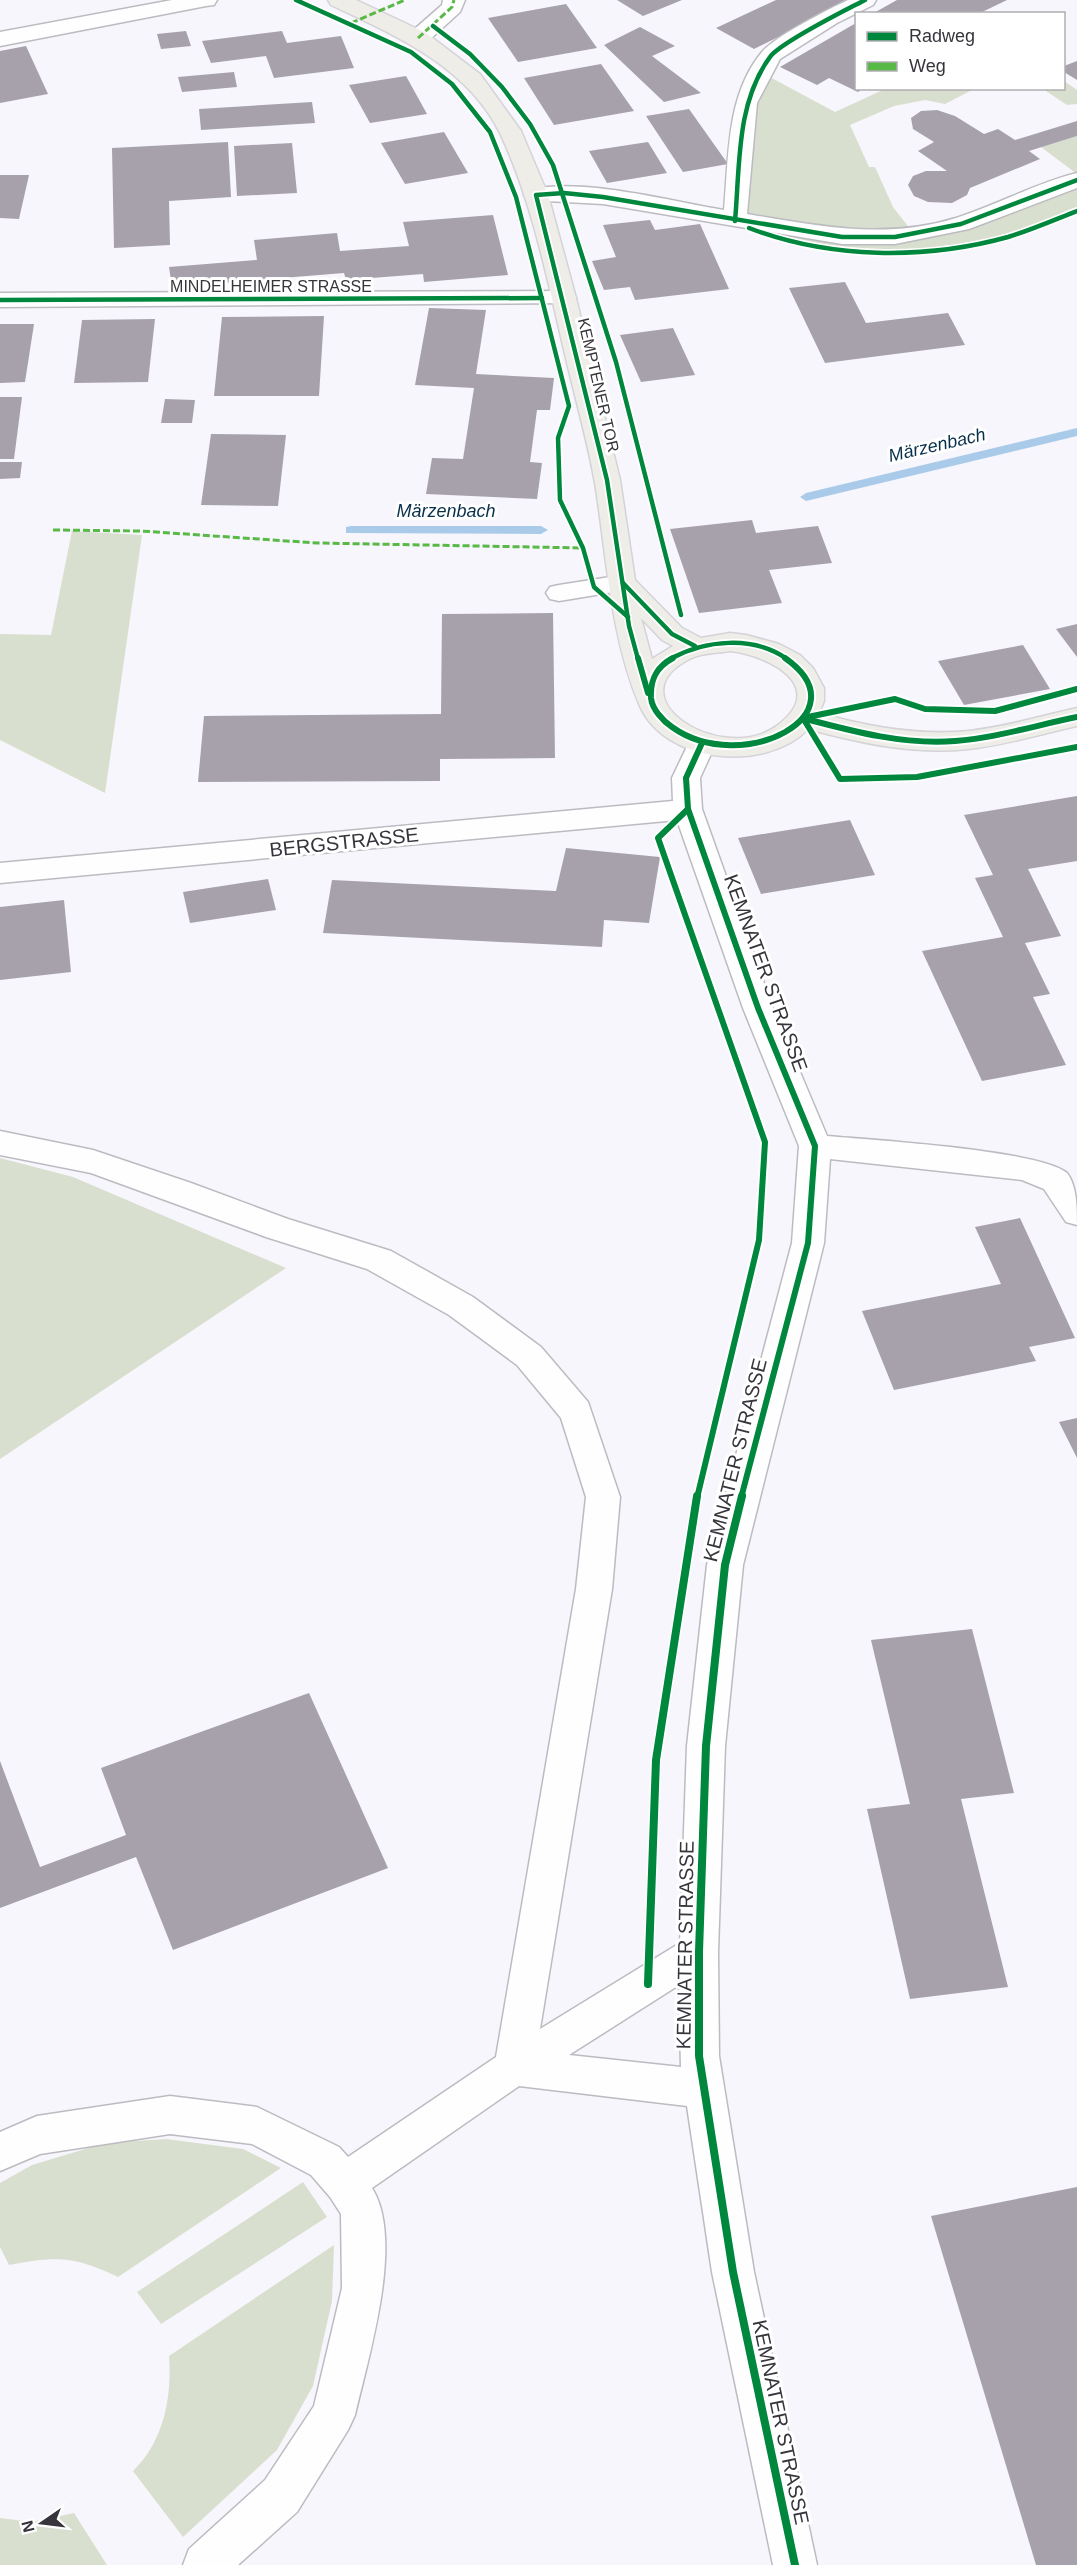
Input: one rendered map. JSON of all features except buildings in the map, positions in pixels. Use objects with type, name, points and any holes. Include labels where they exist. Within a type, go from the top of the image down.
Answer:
[{"type":"main road","name":"KEMPTENER TOR","points":[[339,0],[418,38],[472,79],[510,131],[536,195],[564,298],[608,480],[629,626],[648,693]]},
{"type":"main road","points":[[623,583],[672,634],[695,646]]},
{"type":"main road","points":[[709,643],[746,644],[767,649],[789,660],[809,684],[810,704],[803,718],[792,729],[774,740],[754,745],[727,747],[702,743],[672,730],[656,715],[648,693],[650,681],[656,669],[673,655],[695,646],[709,643]]},
{"type":"main road","points":[[803,718],[865,735],[904,740],[956,741],[1077,717]]},
{"type":"street","points":[[0,39],[206,0]]},
{"type":"street","points":[[418,38],[452,7],[454,0]]},
{"type":"street","points":[[735,221],[746,103],[771,54],[829,18],[865,0]]},
{"type":"street","points":[[536,195],[564,193],[603,197],[735,221],[842,237],[895,237],[961,225],[1077,180]]},
{"type":"street","name":"MINDELHEIMER STRASSE","points":[[0,300],[564,298]]},
{"type":"street","points":[[559,593],[623,583]]},
{"type":"street","name":"KEMNATER STRASSE","points":[[702,743],[686,778],[688,809],[758,1008],[815,1146],[808,1243],[753,1449],[725,1565],[706,1746],[699,1952],[699,2056],[734,2272],[795,2565]]},
{"type":"street","name":"BERGSTRASSE","points":[[0,873],[688,809]]},
{"type":"street","points":[[0,1143],[93,1162],[180,1191],[277,1228],[379,1260],[461,1306],[529,1356],[576,1412],[603,1497],[594,1589],[514,2067]]},
{"type":"street","points":[[815,1146],[1026,1169],[1055,1181],[1077,1213]]},
{"type":"street","points":[[345,2183],[514,2067],[699,1952]]},
{"type":"street","points":[[514,2067],[705,2089]]},
{"type":"street","points":[[0,2152],[37,2135],[170,2115],[257,2126],[325,2161],[345,2183],[362,2210],[363,2288],[333,2415],[281,2496],[205,2565]]},
{"type":"green space","points":[[768,76],[835,112],[883,90],[972,90],[945,104],[925,100],[894,106],[850,125],[869,167],[875,167],[893,207],[911,230],[892,233],[745,219],[753,103]]},
{"type":"green space","points":[[1065,82],[1077,90],[1077,104],[1067,105],[1044,90],[1065,90]]},
{"type":"green space","points":[[1077,136],[1077,174],[1041,147]]},
{"type":"green space","points":[[1077,186],[1077,208],[995,238],[936,249],[871,252],[838,250],[777,237],[751,226],[896,240]]},
{"type":"green space","points":[[72,531],[142,535],[105,793],[0,740],[0,634],[51,635]]},
{"type":"green space","points":[[0,1158],[73,1177],[286,1268],[0,1459]]},
{"type":"green space","points":[[166,2139],[243,2149],[281,2168],[118,2277],[89,2265],[65,2260],[40,2260],[9,2265],[0,2247],[0,2183],[32,2165],[105,2143]]},
{"type":"green space","points":[[303,2182],[327,2217],[161,2324],[137,2292]]},
{"type":"green space","points":[[334,2245],[332,2301],[313,2386],[277,2450],[183,2537],[133,2471],[152,2446],[164,2418],[169,2387],[169,2356]]},
{"type":"green space","points":[[74,2513],[107,2565],[0,2565],[0,2518],[32,2522]]},
{"type":"waterway","name":"Märzenbach","points":[[806,497],[1077,432]]},
{"type":"waterway","name":"Märzenbach","points":[[351,530],[541,530]]},
{"type":"marked path","points":[[351,23],[405,0]]},
{"type":"marked path","points":[[418,38],[452,7],[454,0]]},
{"type":"marked path","points":[[53,530],[141,531],[317,543],[583,548]]},
{"type":"cycle path","points":[[296,0],[411,52],[452,84],[490,132],[516,197],[569,406],[558,438],[560,500],[583,548],[594,587],[628,617]]},
{"type":"cycle path","points":[[735,221],[746,103],[771,55],[829,18],[865,0]]},
{"type":"cycle path","points":[[433,26],[470,54],[502,87],[530,124],[553,165],[616,362],[681,615]]},
{"type":"cycle path","points":[[648,693],[629,626],[607,480],[536,195],[564,193],[603,197],[842,237],[895,237],[961,224],[1077,180]]},
{"type":"cycle path","points":[[749,228],[776,239],[838,251],[903,252],[935,250],[995,240],[1026,231],[1077,211]]},
{"type":"cycle path","points":[[0,300],[542,298]]},
{"type":"cycle path","points":[[623,583],[672,634],[695,646]]},
{"type":"cycle path","points":[[730,642],[754,645],[784,657],[803,674],[810,688],[810,701],[805,714],[796,725],[770,741],[754,745],[716,746],[686,737],[664,722],[652,702],[651,682],[663,663],[689,649],[730,642]]},
{"type":"cycle path","points":[[803,718],[895,699],[925,709],[995,711],[1077,689]]},
{"type":"cycle path","points":[[806,719],[880,736],[936,742],[986,737],[1077,717]]},
{"type":"cycle path","points":[[803,718],[840,779],[917,777],[1077,747]]},
{"type":"cycle path","points":[[702,743],[686,778],[688,809],[758,1008],[815,1146],[808,1243],[753,1449],[725,1565],[706,1746],[699,1952],[699,2056],[733,2272],[795,2565]]},
{"type":"cycle path","points":[[648,1984],[656,1760],[700,1479],[759,1240],[765,1142],[658,838],[688,809]]}]
